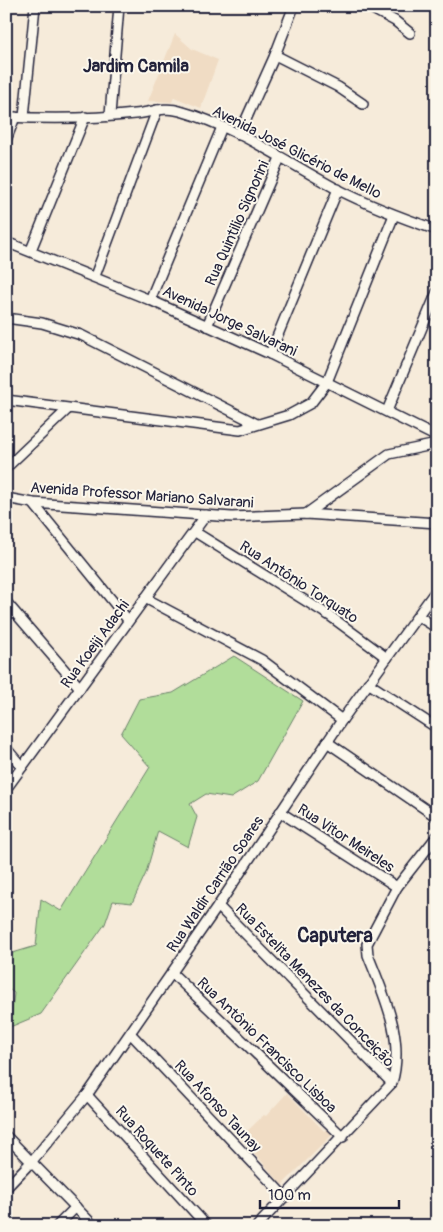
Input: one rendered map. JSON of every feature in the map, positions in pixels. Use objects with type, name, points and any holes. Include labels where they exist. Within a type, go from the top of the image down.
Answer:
[{"type":"street","points":[[6,140],[15,117],[35,6]]},
{"type":"street","points":[[110,115],[119,6]]},
{"type":"street","points":[[240,135],[275,56],[294,6]]},
{"type":"street","points":[[367,6],[399,23],[410,33]]},
{"type":"street","points":[[275,56],[338,87],[363,104]]},
{"type":"street","points":[[95,276],[157,110]]},
{"type":"street","name":"Avenida José Glicério de Mello","points":[[15,117],[85,117],[135,114],[157,110],[180,110],[240,135],[338,189],[394,215],[437,230]]},
{"type":"street","points":[[31,250],[85,117]]},
{"type":"street","points":[[150,300],[222,127]]},
{"type":"street","name":"Rua Quintilio Signorini","points":[[207,326],[280,158]]},
{"type":"street","points":[[270,354],[338,189]]},
{"type":"street","points":[[6,400],[238,430],[289,415],[311,403],[327,382],[394,215]]},
{"type":"street","name":"Avenida Jorge Salvarani","points":[[6,242],[95,276],[270,354],[437,437]]},
{"type":"street","points":[[387,411],[437,292]]},
{"type":"street","points":[[6,318],[42,323],[81,335],[257,424]]},
{"type":"street","points":[[6,468],[68,409]]},
{"type":"street","points":[[306,514],[389,454],[437,444]]},
{"type":"street","name":"Avenida Professor Mariano Salvarani","points":[[6,498],[33,503],[232,518],[306,514],[437,523]]},
{"type":"street","points":[[33,503],[128,620]]},
{"type":"street","name":"Rua Koeiji Adachi","points":[[6,789],[206,516]]},
{"type":"street","name":"Rua Antônio Torquato","points":[[195,532],[330,616],[387,658]]},
{"type":"street","name":"Rua Waldir Carrião Soares","points":[[6,1188],[32,1161],[87,1095],[131,1034],[342,720],[437,589]]},
{"type":"street","points":[[145,598],[262,660],[342,720]]},
{"type":"street","points":[[6,602],[80,688]]},
{"type":"street","points":[[418,616],[437,628]]},
{"type":"street","points":[[368,683],[437,728]]},
{"type":"street","points":[[327,742],[437,817]]},
{"type":"street","points":[[6,748],[22,767]]},
{"type":"street","name":"Rua Vitor Meireles","points":[[280,812],[397,887]]},
{"type":"street","points":[[257,1226],[392,1083],[396,1069],[393,1019],[368,955],[367,944],[397,887],[437,836]]},
{"type":"street","name":"Rua Estelita Menezes da Conceição","points":[[218,906],[392,1083]]},
{"type":"street","name":"Rua Antônio Francisco Lisboa","points":[[172,972],[343,1137]]},
{"type":"street","name":"Rua Afonso Taunay","points":[[131,1034],[285,1197]]},
{"type":"street","name":"Rua Roquete Pinto","points":[[87,1095],[207,1226]]},
{"type":"street","points":[[6,1136],[94,1226]]},
{"type":"street","points":[[58,1226],[76,1207]]},
{"type":"shaded area","points":[[175,34],[192,49],[218,60],[201,108],[174,97],[172,102],[148,101]]},
{"type":"shaded area","points":[[287,1093],[324,1131],[329,1128],[334,1133],[282,1185],[241,1137],[264,1115],[266,1116]]},
{"type":"green space","points":[[234,656],[303,701],[258,781],[231,798],[206,794],[190,804],[197,817],[188,847],[158,831],[146,873],[132,903],[113,901],[105,924],[41,1014],[10,1027],[14,993],[6,987],[6,955],[36,946],[41,899],[61,911],[150,767],[121,734],[139,699],[173,693]]},
{"type":"district","name":"Jardim Camila","points":[[136,66]]},
{"type":"district","name":"Caputera","points":[[335,935]]}]
